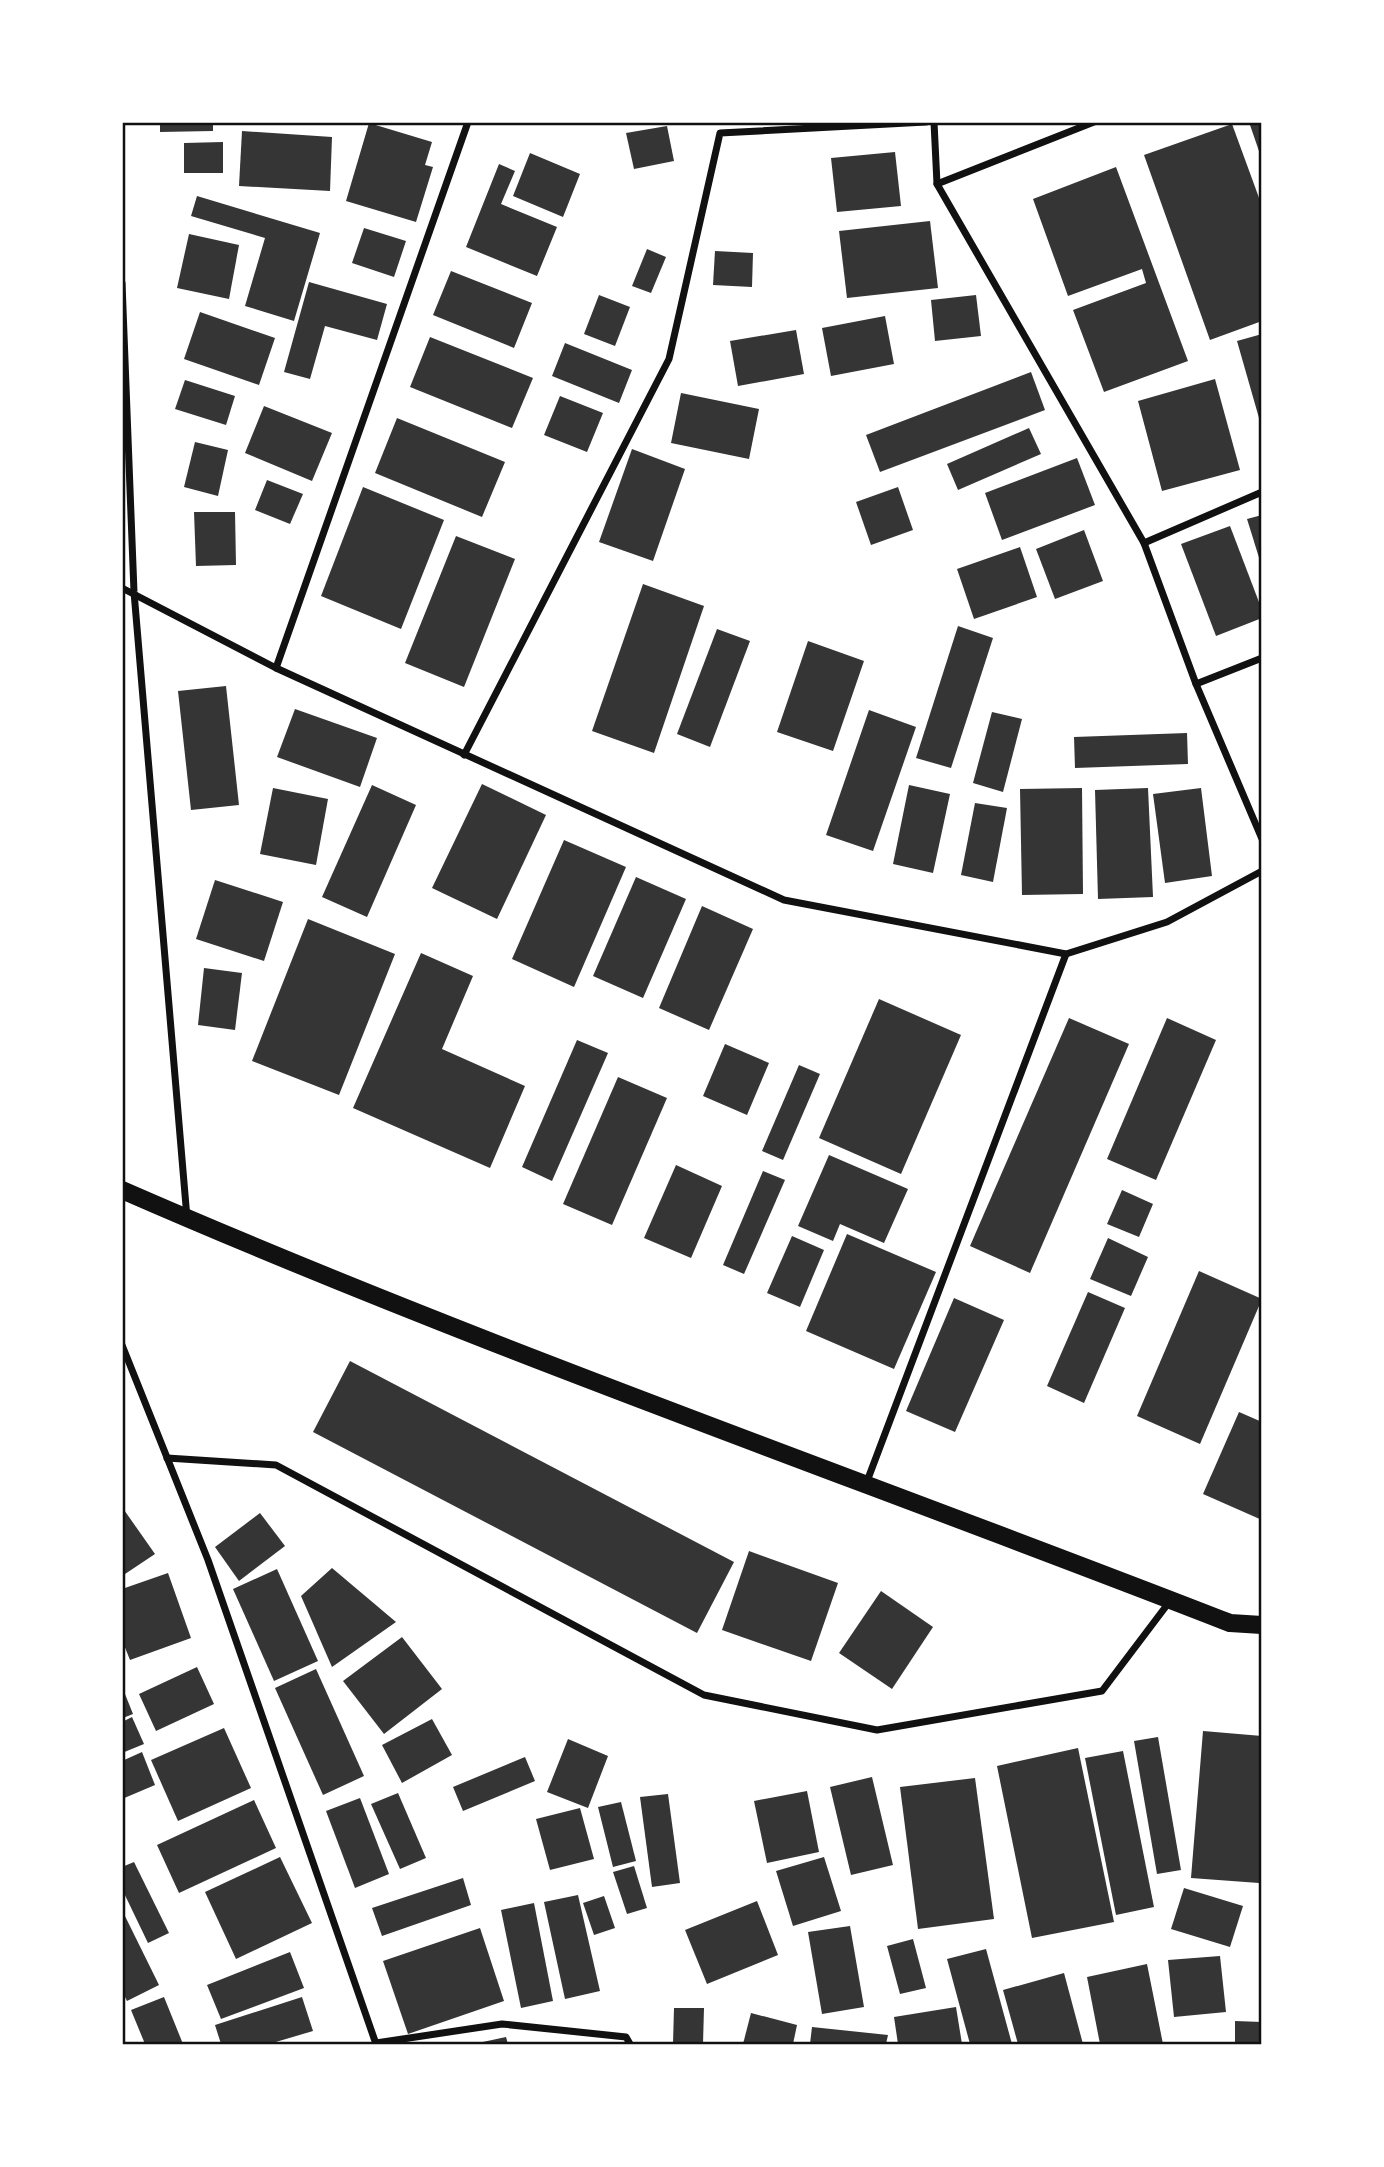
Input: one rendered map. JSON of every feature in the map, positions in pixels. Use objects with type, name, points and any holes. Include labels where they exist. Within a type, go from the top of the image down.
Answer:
[{"type":"main road","points":[[122,1190],[410,1310],[1230,1623],[1262,1625]]},
{"type":"street","points":[[276,668],[468,122]]},
{"type":"street","points":[[464,755],[669,359],[720,133],[926,122]]},
{"type":"street","points":[[934,122],[937,184],[1144,543],[1196,684],[1262,839]]},
{"type":"street","points":[[937,184],[1094,122]]},
{"type":"street","points":[[122,282],[134,592],[188,1218]]},
{"type":"street","points":[[1144,543],[1262,492]]},
{"type":"street","points":[[122,588],[276,668],[784,900],[1066,954],[1167,922],[1262,871]]},
{"type":"street","points":[[1196,684],[1262,658]]},
{"type":"street","points":[[866,1484],[1066,954]]},
{"type":"street","points":[[122,1345],[208,1560],[376,2044],[502,2024],[626,2037],[630,2045]]},
{"type":"street","points":[[167,1458],[276,1465],[704,1695],[877,1730],[1102,1691],[1170,1600]]},
{"type":"building","points":[[160,122],[213,122],[213,131],[160,132]]},
{"type":"building","points":[[1249,122],[1262,122],[1262,157],[1261,157]]},
{"type":"building","points":[[369,123],[432,142],[425,165],[433,167],[416,222],[346,201]]},
{"type":"building","points":[[1232,124],[1262,206],[1262,321],[1210,340],[1144,155]]},
{"type":"building","points":[[667,126],[674,161],[634,169],[626,133]]},
{"type":"building","points":[[242,131],[332,137],[330,191],[239,186]]},
{"type":"building","points":[[223,142],[223,173],[184,173],[184,143]]},
{"type":"building","points":[[895,152],[901,206],[837,212],[831,158]]},
{"type":"building","points":[[530,153],[580,174],[563,217],[513,196]]},
{"type":"building","points":[[499,164],[515,171],[501,204],[557,227],[537,276],[466,247]]},
{"type":"building","points":[[1116,167],[1188,361],[1104,392],[1073,310],[1146,283],[1142,269],[1068,296],[1033,199]]},
{"type":"building","points":[[197,196],[320,233],[294,321],[245,306],[265,238],[191,216]]},
{"type":"building","points":[[930,221],[938,288],[847,298],[839,231]]},
{"type":"building","points":[[364,228],[406,241],[394,277],[352,263]]},
{"type":"building","points":[[189,234],[239,245],[229,299],[177,288]]},
{"type":"building","points":[[647,249],[666,257],[651,293],[632,286]]},
{"type":"building","points":[[715,251],[753,253],[752,287],[713,285]]},
{"type":"building","points":[[451,271],[532,303],[514,348],[433,315]]},
{"type":"building","points":[[309,282],[387,304],[377,340],[325,326],[310,379],[284,372]]},
{"type":"building","points":[[599,295],[630,307],[615,346],[584,334]]},
{"type":"building","points":[[976,295],[981,336],[935,341],[931,300]]},
{"type":"building","points":[[200,312],[275,338],[259,385],[184,359]]},
{"type":"building","points":[[885,316],[894,364],[831,376],[822,328]]},
{"type":"building","points":[[796,330],[804,374],[738,386],[730,341]]},
{"type":"building","points":[[1262,334],[1262,425],[1261,425],[1237,341]]},
{"type":"building","points":[[430,337],[533,378],[512,428],[410,387]]},
{"type":"building","points":[[565,343],[632,370],[619,403],[552,376]]},
{"type":"building","points":[[1031,372],[1045,410],[880,472],[866,435]]},
{"type":"building","points":[[1215,379],[1240,470],[1162,491],[1138,401]]},
{"type":"building","points":[[185,380],[235,396],[226,425],[175,409]]},
{"type":"building","points":[[681,393],[759,409],[749,459],[671,443]]},
{"type":"building","points":[[560,396],[603,413],[587,452],[544,435]]},
{"type":"building","points":[[264,406],[332,433],[312,481],[245,453]]},
{"type":"building","points":[[397,418],[505,462],[482,517],[375,473]]},
{"type":"building","points":[[1029,428],[1041,454],[958,490],[947,464]]},
{"type":"building","points":[[195,442],[228,450],[218,496],[184,487]]},
{"type":"building","points":[[632,449],[685,469],[653,561],[599,542]]},
{"type":"building","points":[[1077,458],[1095,505],[1002,540],[985,493]]},
{"type":"building","points":[[267,480],[303,494],[290,524],[255,510]]},
{"type":"building","points":[[363,487],[444,520],[401,629],[321,596]]},
{"type":"building","points":[[898,487],[913,530],[871,545],[856,502]]},
{"type":"building","points":[[194,512],[235,512],[236,565],[196,566]]},
{"type":"building","points":[[1262,515],[1262,564],[1261,564],[1247,519]]},
{"type":"building","points":[[1230,526],[1262,610],[1262,618],[1216,636],[1181,544]]},
{"type":"building","points":[[1084,530],[1103,581],[1055,599],[1036,549]]},
{"type":"building","points":[[456,536],[515,559],[464,687],[405,663]]},
{"type":"building","points":[[1020,547],[1037,597],[974,619],[957,569]]},
{"type":"building","points":[[643,584],[704,606],[654,753],[592,731]]},
{"type":"building","points":[[958,626],[993,638],[951,768],[916,758]]},
{"type":"building","points":[[717,629],[750,641],[710,747],[677,734]]},
{"type":"building","points":[[808,641],[864,661],[833,751],[777,732]]},
{"type":"building","points":[[226,686],[239,805],[191,810],[178,691]]},
{"type":"building","points":[[295,709],[377,738],[360,787],[277,757]]},
{"type":"building","points":[[869,710],[916,727],[873,851],[826,835]]},
{"type":"building","points":[[992,712],[1022,719],[1003,792],[973,783]]},
{"type":"building","points":[[1187,733],[1188,764],[1075,768],[1074,737]]},
{"type":"building","points":[[482,784],[546,815],[497,919],[432,888]]},
{"type":"building","points":[[372,785],[416,805],[367,917],[322,897]]},
{"type":"building","points":[[909,785],[950,794],[933,873],[893,864]]},
{"type":"building","points":[[273,788],[328,799],[316,865],[260,854]]},
{"type":"building","points":[[1082,788],[1083,894],[1022,895],[1020,789]]},
{"type":"building","points":[[1148,788],[1153,897],[1098,899],[1095,790]]},
{"type":"building","points":[[1201,788],[1212,876],[1165,883],[1153,794]]},
{"type":"building","points":[[975,803],[1007,808],[993,882],[961,875]]},
{"type":"building","points":[[564,840],[626,867],[574,987],[512,959]]},
{"type":"building","points":[[636,877],[686,899],[643,998],[593,976]]},
{"type":"building","points":[[215,880],[283,902],[264,961],[196,939]]},
{"type":"building","points":[[702,906],[753,929],[709,1030],[659,1008]]},
{"type":"building","points":[[308,919],[395,954],[339,1095],[252,1061]]},
{"type":"building","points":[[421,953],[473,976],[442,1049],[525,1086],[490,1168],[353,1108]]},
{"type":"building","points":[[204,968],[242,973],[235,1030],[198,1025]]},
{"type":"building","points":[[879,999],[961,1035],[901,1174],[819,1138]]},
{"type":"building","points":[[1069,1018],[1129,1044],[1030,1273],[970,1246]]},
{"type":"building","points":[[1167,1018],[1216,1040],[1156,1180],[1107,1159]]},
{"type":"building","points":[[577,1040],[608,1053],[552,1181],[522,1167]]},
{"type":"building","points":[[725,1044],[769,1063],[747,1115],[703,1096]]},
{"type":"building","points":[[799,1065],[820,1074],[783,1160],[762,1151]]},
{"type":"building","points":[[618,1077],[667,1098],[612,1225],[563,1204]]},
{"type":"building","points":[[829,1155],[908,1189],[884,1243],[840,1224],[833,1241],[798,1226]]},
{"type":"building","points":[[676,1165],[722,1186],[691,1258],[644,1238]]},
{"type":"building","points":[[763,1171],[785,1180],[744,1274],[723,1265]]},
{"type":"building","points":[[1122,1190],[1153,1204],[1139,1237],[1107,1224]]},
{"type":"building","points":[[847,1234],[936,1272],[894,1369],[806,1331]]},
{"type":"building","points":[[792,1236],[824,1250],[800,1307],[767,1293]]},
{"type":"building","points":[[1108,1238],[1148,1257],[1131,1296],[1090,1279]]},
{"type":"building","points":[[1199,1271],[1262,1299],[1200,1444],[1137,1416]]},
{"type":"building","points":[[1088,1292],[1125,1308],[1084,1403],[1047,1386]]},
{"type":"building","points":[[954,1298],[1004,1320],[955,1432],[906,1411]]},
{"type":"building","points":[[350,1361],[734,1562],[697,1633],[313,1432]]},
{"type":"building","points":[[1239,1412],[1262,1422],[1262,1520],[1203,1494]]},
{"type":"building","points":[[122,1507],[155,1554],[122,1576]]},
{"type":"building","points":[[260,1513],[285,1546],[239,1581],[215,1547]]},
{"type":"building","points":[[749,1551],[838,1583],[811,1661],[722,1630]]},
{"type":"building","points":[[332,1568],[396,1622],[332,1667],[301,1596]]},
{"type":"building","points":[[277,1569],[318,1661],[274,1681],[233,1589]]},
{"type":"building","points":[[168,1573],[191,1638],[130,1660],[122,1640],[122,1589]]},
{"type":"building","points":[[881,1591],[933,1627],[892,1689],[839,1653]]},
{"type":"building","points":[[402,1637],[442,1689],[384,1734],[343,1681]]},
{"type":"building","points":[[197,1667],[214,1704],[156,1731],[139,1694]]},
{"type":"building","points":[[316,1669],[364,1776],[323,1795],[275,1688]]},
{"type":"building","points":[[123,1689],[133,1714],[123,1718]]},
{"type":"building","points":[[132,1717],[144,1744],[122,1753],[122,1722]]},
{"type":"building","points":[[432,1719],[452,1755],[402,1783],[382,1745]]},
{"type":"building","points":[[224,1728],[251,1788],[178,1821],[151,1760]]},
{"type":"building","points":[[1203,1731],[1262,1736],[1262,1843],[1259,1883],[1191,1878]]},
{"type":"building","points":[[1158,1737],[1181,1870],[1157,1874],[1134,1741]]},
{"type":"building","points":[[568,1739],[608,1756],[588,1808],[547,1792]]},
{"type":"building","points":[[1078,1748],[1114,1922],[1032,1938],[997,1766]]},
{"type":"building","points":[[1123,1751],[1154,1907],[1116,1915],[1085,1758]]},
{"type":"building","points":[[142,1752],[155,1785],[122,1799],[122,1761]]},
{"type":"building","points":[[525,1757],[535,1781],[463,1811],[453,1787]]},
{"type":"building","points":[[872,1777],[893,1865],[851,1875],[830,1787]]},
{"type":"building","points":[[975,1778],[994,1919],[918,1929],[900,1787]]},
{"type":"building","points":[[807,1791],[819,1852],[767,1863],[754,1801]]},
{"type":"building","points":[[398,1793],[426,1858],[400,1869],[371,1804]]},
{"type":"building","points":[[668,1794],[680,1883],[652,1887],[640,1797]]},
{"type":"building","points":[[360,1798],[389,1874],[355,1888],[326,1811]]},
{"type":"building","points":[[254,1800],[276,1848],[179,1893],[157,1845]]},
{"type":"building","points":[[621,1802],[636,1861],[613,1867],[598,1807]]},
{"type":"building","points":[[580,1808],[594,1859],[550,1870],[536,1819]]},
{"type":"building","points":[[280,1857],[312,1923],[236,1959],[205,1892]]},
{"type":"building","points":[[824,1857],[841,1911],[793,1926],[776,1871]]},
{"type":"building","points":[[134,1862],[169,1933],[148,1943],[122,1889],[122,1867]]},
{"type":"building","points":[[634,1866],[647,1908],[627,1914],[613,1872]]},
{"type":"building","points":[[463,1878],[471,1905],[382,1936],[372,1908]]},
{"type":"building","points":[[1184,1888],[1243,1906],[1230,1947],[1171,1929]]},
{"type":"building","points":[[578,1895],[600,1991],[565,1999],[544,1902]]},
{"type":"building","points":[[604,1896],[615,1928],[594,1935],[583,1903]]},
{"type":"building","points":[[757,1901],[778,1955],[707,1984],[685,1930]]},
{"type":"building","points":[[534,1903],[553,2001],[521,2008],[501,1910]]},
{"type":"building","points":[[122,1910],[159,1985],[127,2001],[122,1991]]},
{"type":"building","points":[[850,1926],[864,2007],[822,2014],[808,1932]]},
{"type":"building","points":[[480,1928],[504,2001],[408,2034],[383,1961]]},
{"type":"building","points":[[913,1939],[926,1988],[900,1994],[887,1946]]},
{"type":"building","points":[[986,1949],[1012,2044],[970,2044],[947,1959]]},
{"type":"building","points":[[290,1952],[304,1988],[221,2019],[207,1985]]},
{"type":"building","points":[[1220,1956],[1226,2012],[1174,2017],[1168,1960]]},
{"type":"building","points":[[1147,1964],[1163,2044],[1100,2044],[1087,1977]]},
{"type":"building","points":[[1064,1973],[1083,2044],[1018,2044],[1003,1990]]},
{"type":"building","points":[[164,1997],[183,2044],[145,2044],[131,2010]]},
{"type":"building","points":[[302,1997],[313,2031],[269,2044],[221,2044],[215,2025]]},
{"type":"building","points":[[956,2007],[962,2044],[898,2044],[894,2017]]},
{"type":"building","points":[[674,2008],[704,2008],[703,2044],[673,2044]]},
{"type":"building","points":[[751,2013],[797,2025],[793,2044],[743,2044]]},
{"type":"building","points":[[1235,2021],[1262,2022],[1262,2044],[1235,2044]]},
{"type":"building","points":[[812,2027],[888,2035],[886,2044],[810,2044]]},
{"type":"building","points":[[506,2037],[508,2044],[478,2044],[478,2043]]}]
